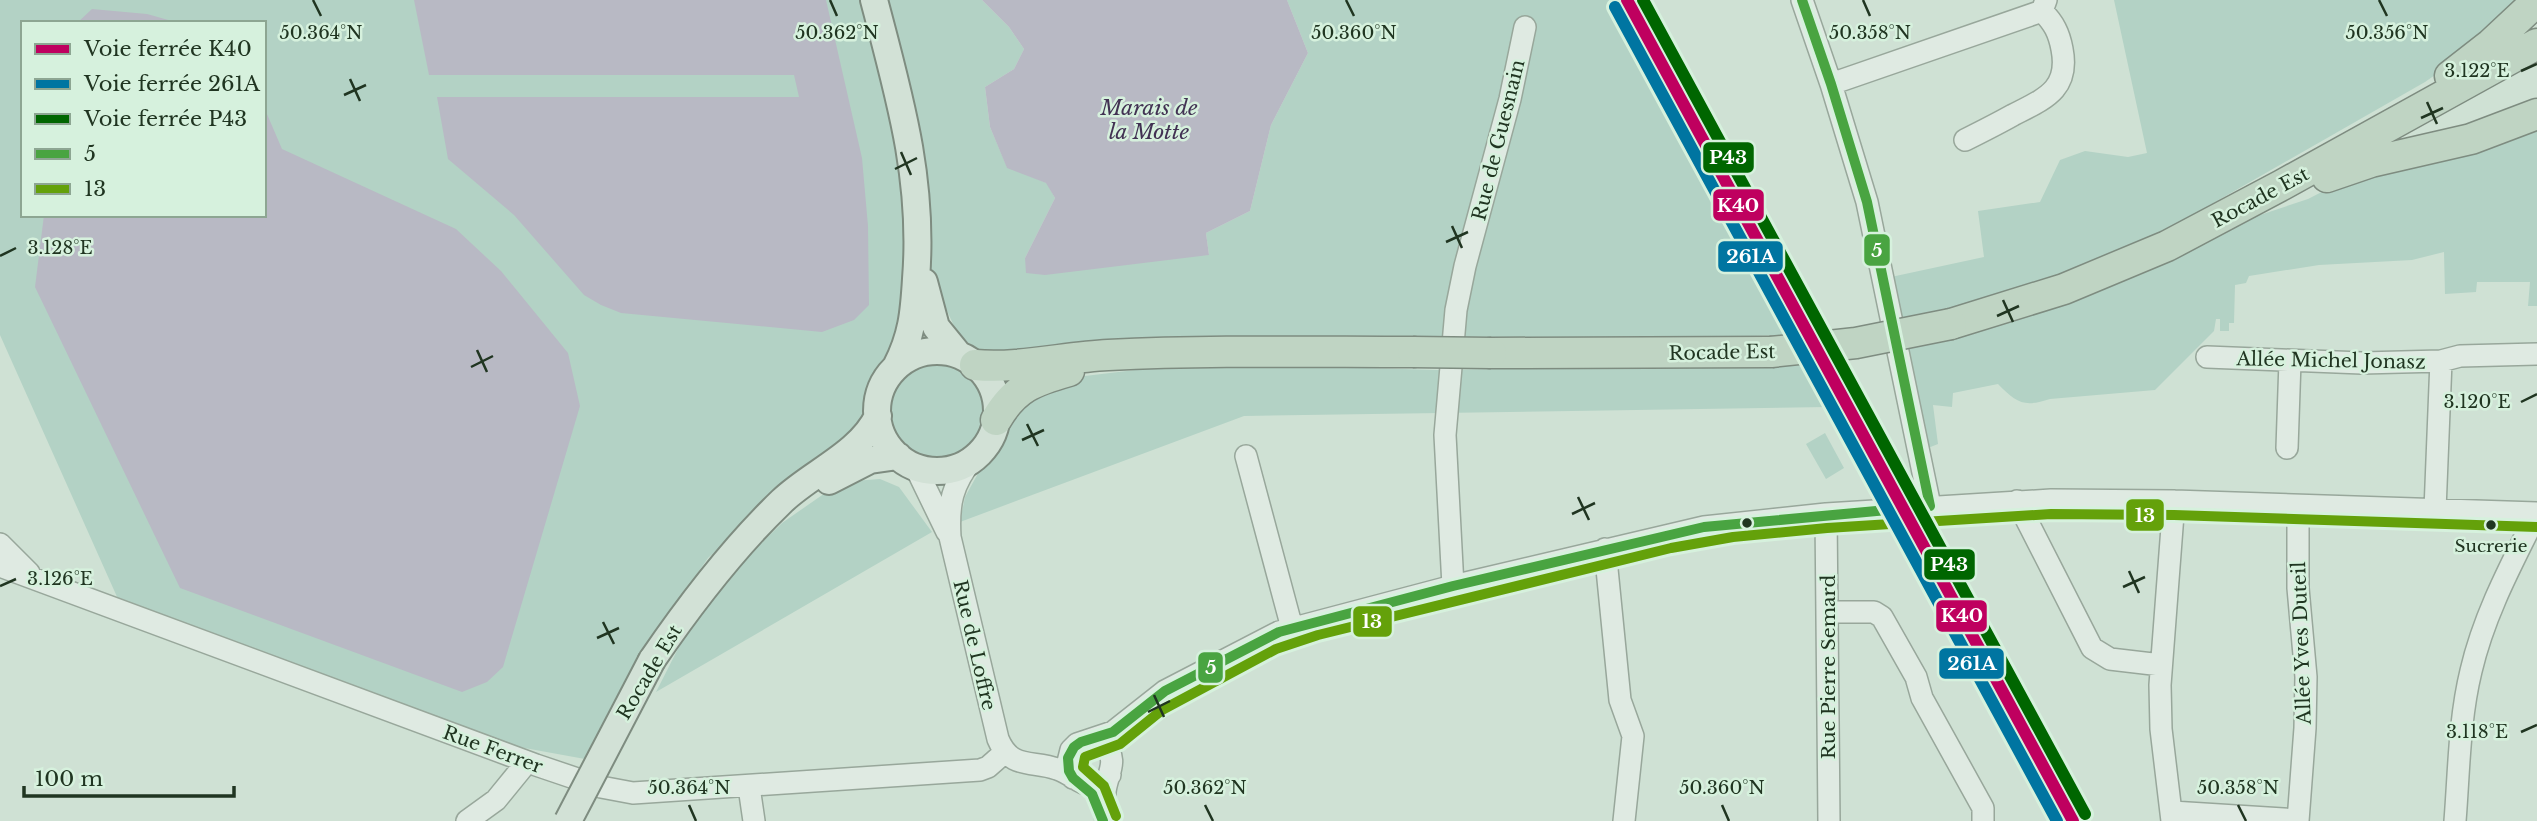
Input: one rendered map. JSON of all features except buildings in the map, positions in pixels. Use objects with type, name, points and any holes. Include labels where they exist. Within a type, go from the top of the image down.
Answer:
[{"type":"highway","points":[[2346,150],[2387,117],[2466,64],[2537,1]]},
{"type":"highway","name":"Rocade Est","points":[[1133,354],[1771,352],[1856,343],[1951,324],[2030,301],[2111,271],[2220,219],[2537,44]]},
{"type":"highway","points":[[2220,219],[2265,205],[2340,172],[2471,139],[2537,114]]},
{"type":"highway","points":[[966,360],[1000,366],[1133,354]]},
{"type":"highway","points":[[996,420],[1014,395],[1030,383],[1133,354]]},
{"type":"main road","points":[[874,0],[908,133],[916,186],[918,252],[913,322],[906,347],[881,391],[878,416],[886,441],[907,461]]},
{"type":"main road","points":[[750,536],[811,492],[842,473],[876,458],[907,461],[927,470],[945,470],[973,458],[990,439],[996,420],[993,390],[988,379],[945,341],[933,321],[918,252]]},
{"type":"main road","points":[[896,367],[911,357],[928,351],[966,360]]},
{"type":"main road","points":[[750,536],[789,495],[865,436],[878,416]]},
{"type":"main road","name":"Rocade Est","points":[[568,821],[652,660],[694,599],[750,536]]},
{"type":"street","points":[[1802,0],[1831,83],[1867,202],[1930,506]]},
{"type":"street","points":[[1831,83],[2044,6],[2060,37],[2064,66],[2059,82],[2047,97],[1965,140]]},
{"type":"street","name":"Rue de Guesnain","points":[[1453,586],[1444,435],[1456,310],[1463,272],[1510,99],[1525,27]]},
{"type":"street","name":"Allée Michel Jonasz","points":[[2207,357],[2290,361],[2441,361],[2459,356],[2537,354]]},
{"type":"street","points":[[2287,448],[2290,361]]},
{"type":"street","points":[[2435,510],[2441,361]]},
{"type":"street","points":[[1247,456],[1292,628]]},
{"type":"street","name":"Rue de Loffre","points":[[973,458],[953,490],[949,514],[950,537],[995,731],[1005,752]]},
{"type":"street","name":"Rue de Loffre","points":[[907,461],[950,537]]},
{"type":"street","points":[[2017,500],[2092,648],[2110,659],[2161,665]]},
{"type":"street","points":[[1005,752],[1022,759],[1041,758],[1114,732],[1172,687],[1262,640],[1292,628],[1453,586],[1704,527],[1826,514],[2017,500],[2174,501],[2537,513],[2492,605],[2471,671],[2464,715],[2455,821]]},
{"type":"street","points":[[2174,501],[2161,665],[2161,729],[2172,816],[2298,820]]},
{"type":"street","name":"Allée Yves Duteil","points":[[2298,506],[2298,588],[2306,677],[2298,820]]},
{"type":"street","name":"Rue Pierre Semard","points":[[1826,514],[1829,821]]},
{"type":"street","points":[[0,544],[36,579]]},
{"type":"street","points":[[1605,549],[1620,700],[1633,736],[1625,821]]},
{"type":"street","name":"Rue Ferrer","points":[[0,566],[527,762],[623,793],[749,787],[980,770],[988,767],[1005,752]]},
{"type":"street","points":[[1828,612],[1874,612],[1882,617],[1917,681],[1922,698],[1983,808],[1983,821]]},
{"type":"street","points":[[1105,821],[1105,791],[1111,767],[1121,738],[1144,707]]},
{"type":"street","points":[[1078,781],[1068,762],[1071,750],[1083,742],[1103,744],[1111,767]]},
{"type":"street","points":[[1005,752],[1022,763],[1057,768],[1078,781],[1094,797],[1105,821]]},
{"type":"street","points":[[467,821],[496,800],[527,762]]},
{"type":"street","points":[[1078,781],[1098,784],[1111,767]]},
{"type":"street","points":[[749,787],[754,821]]},
{"type":"green space","points":[[0,0],[982,0],[1009,27],[1024,49],[1014,69],[985,87],[990,127],[1007,167],[1047,183],[1055,198],[1025,258],[1209,255],[1206,233],[1250,211],[1271,125],[1308,53],[1287,0],[1610,0],[1788,335],[990,356],[959,337],[938,291],[891,350],[863,421],[708,558],[634,664],[585,759],[503,744],[118,599],[0,335]]},
{"type":"green space","points":[[2114,0],[2527,0],[2478,45],[2425,82],[2168,229],[2072,273],[1969,307],[1900,321],[1891,277],[1984,257],[1978,211],[2040,202],[2060,160],[2085,151],[2128,157],[2147,153]]},
{"type":"green space","points":[[2537,121],[2537,306],[2528,306],[2530,282],[2477,282],[2476,292],[2445,294],[2444,252],[2412,260],[2319,265],[2249,276],[2246,283],[2235,285],[2234,323],[2229,323],[2229,331],[2220,331],[2220,319],[2216,319],[2214,331],[2155,390],[2050,399],[2033,403],[2015,399],[1998,384],[1953,393],[1952,407],[1933,405],[1938,444],[1928,448],[1906,346],[2308,199],[2357,174]]},
{"type":"green space","points":[[936,361],[955,365],[971,375],[981,391],[985,410],[981,429],[971,445],[955,455],[936,459],[917,455],[901,445],[891,429],[887,410],[891,391],[901,375],[917,365]]},
{"type":"green space","points":[[1229,364],[1437,370],[1804,364],[1827,407],[1244,416],[960,522],[965,497],[986,459],[1000,444],[1014,417],[1028,399],[1085,376],[1160,367]]},
{"type":"green space","points":[[1825,433],[1844,468],[1826,479],[1806,444]]},
{"type":"green space","points":[[880,479],[899,487],[932,532],[656,692],[688,629],[741,563],[782,523],[841,482]]},
{"type":"water","points":[[414,0],[826,0],[862,158],[868,226],[869,305],[854,320],[822,332],[621,313],[584,295],[514,215],[448,159],[437,97],[799,97],[794,75],[429,75]]},
{"type":"water","name":"Marais de la Motte","points":[[982,0],[1287,0],[1308,53],[1271,125],[1250,211],[1206,233],[1209,255],[1045,275],[1026,273],[1025,258],[1055,198],[1046,183],[1007,168],[990,127],[985,87],[1014,69],[1024,49],[1009,27]]},
{"type":"water","points":[[92,9],[147,14],[172,21],[79,21]]},
{"type":"water","points":[[266,112],[282,149],[456,229],[501,271],[568,353],[580,406],[503,667],[487,682],[462,692],[180,588],[35,287],[44,217],[266,217]]},
{"type":"rail line","name":"K40","points":[[1627,0],[2073,821]]},
{"type":"rail line","name":"P43","points":[[1643,0],[2085,814]]},
{"type":"rail line","name":"261A","points":[[1615,7],[2057,821]]},
{"type":"transit line","name":"5","points":[[1802,0],[1867,202],[1930,506]]},
{"type":"transit line","name":"5","points":[[1103,821],[1092,794],[1073,778],[1069,771],[1068,758],[1074,747],[1081,742],[1113,732],[1165,691],[1279,632],[1453,586],[1704,527],[1930,506]]},
{"type":"transit line","name":"13","points":[[1116,816],[1104,786],[1083,767],[1085,757],[1120,744],[1162,710],[1276,649],[1318,635],[1671,548],[1733,537],[1827,528],[2051,514],[2174,515],[2537,527]]},
{"type":"place","name":"Sucrerie","points":[[2491,525]]}]
